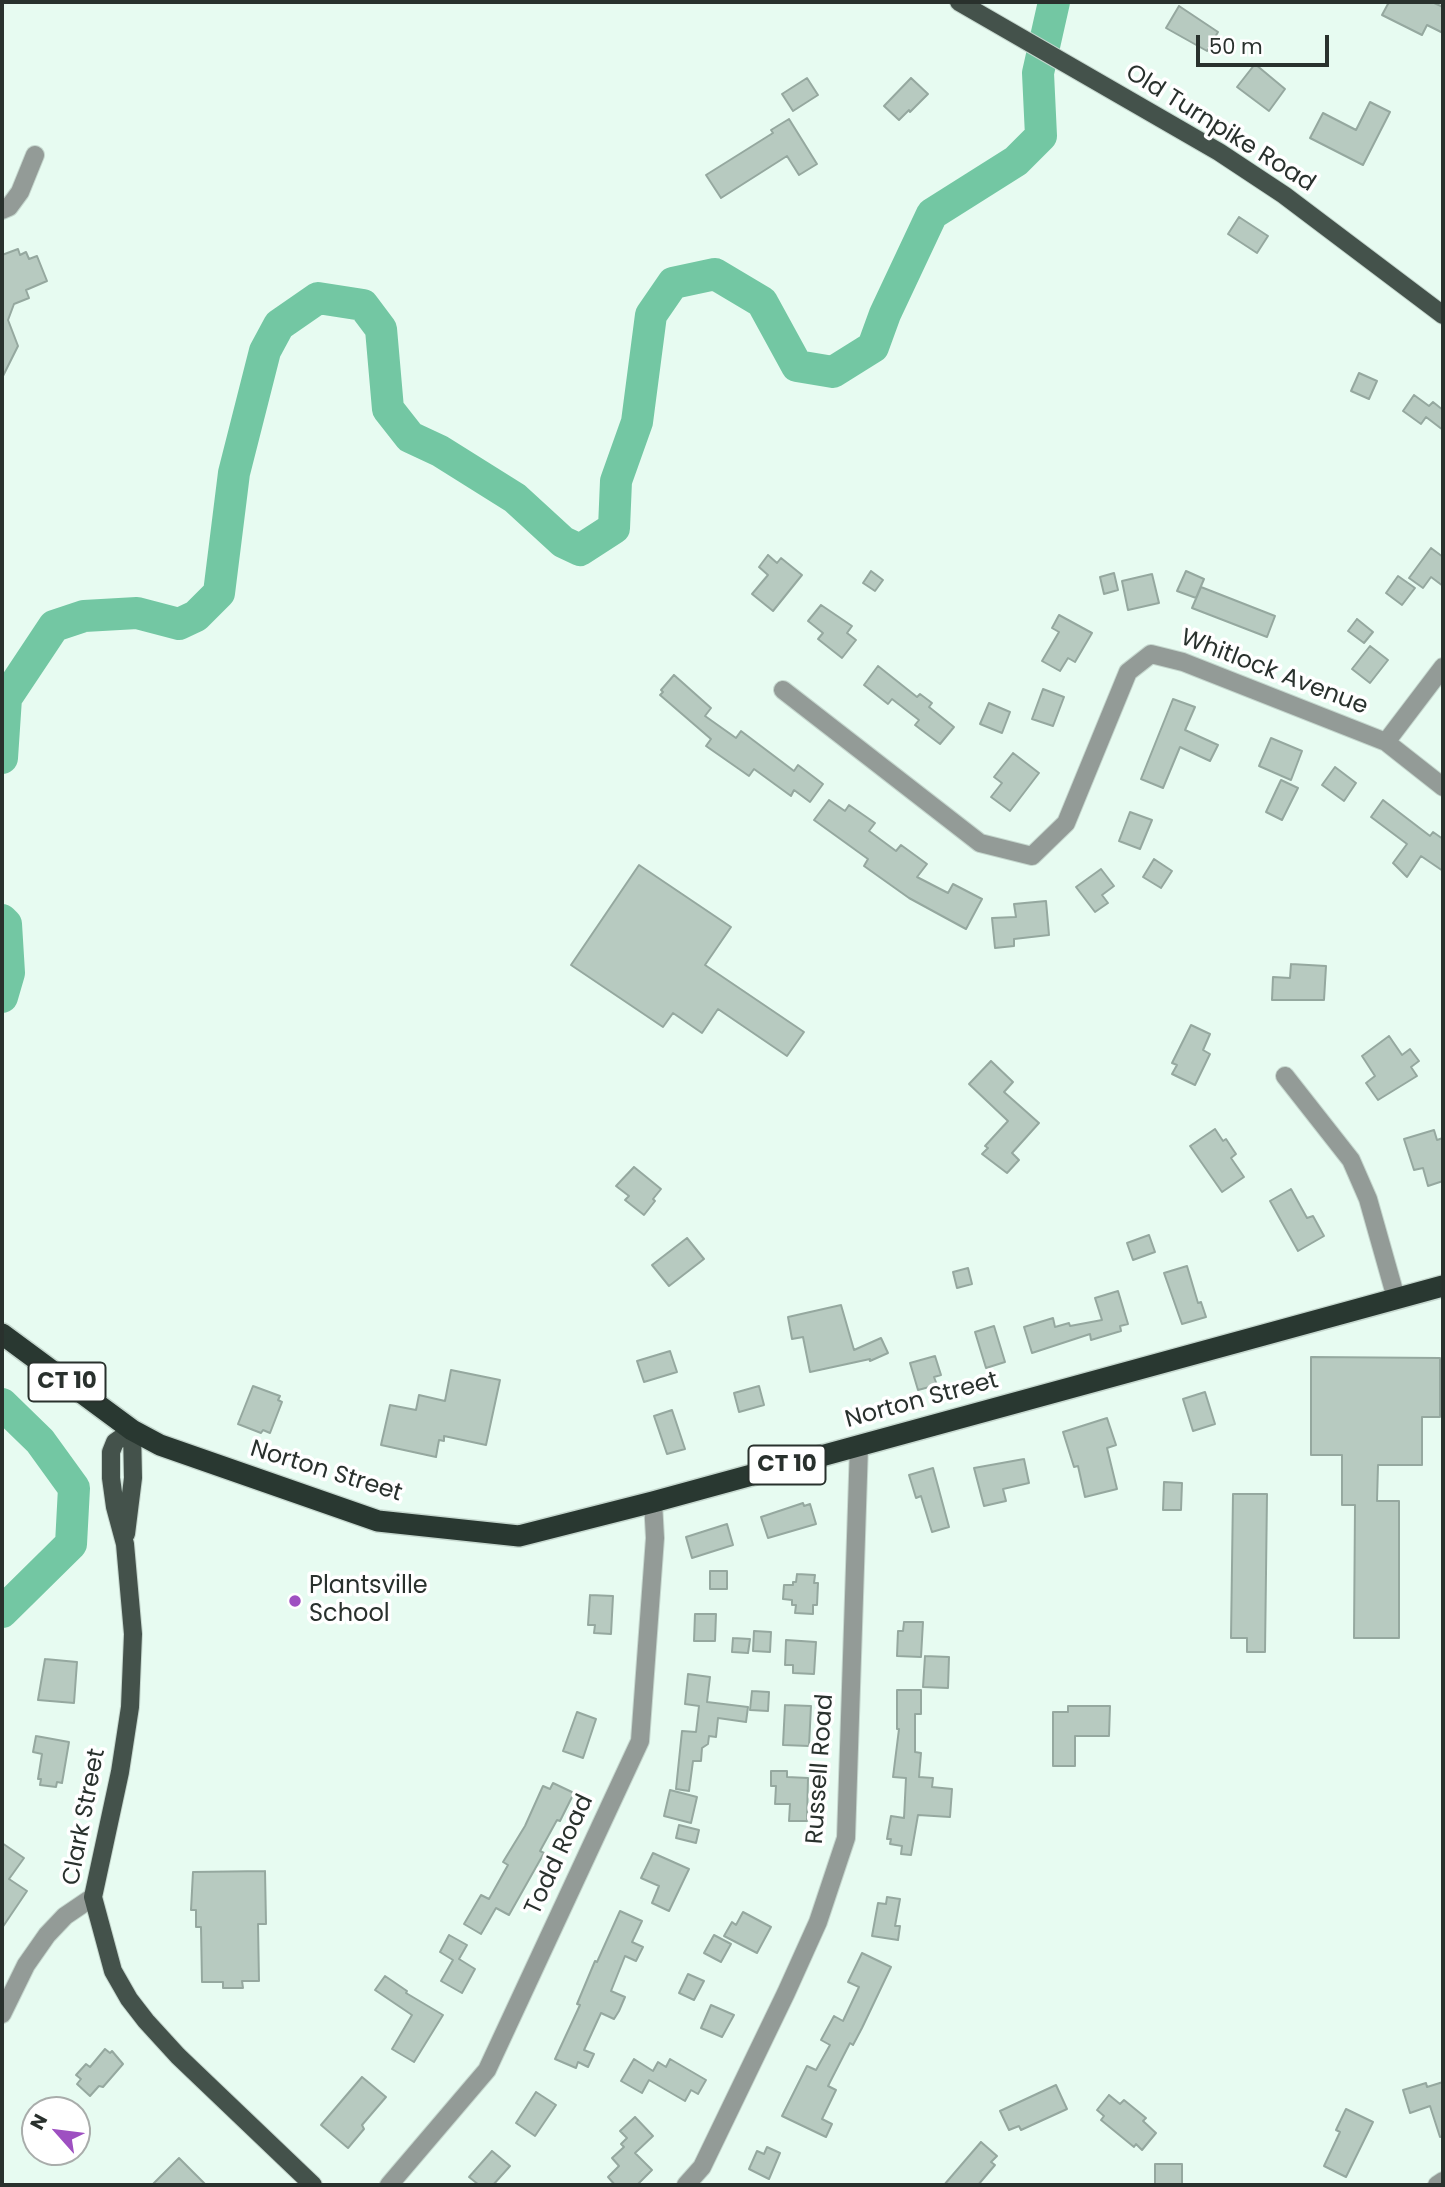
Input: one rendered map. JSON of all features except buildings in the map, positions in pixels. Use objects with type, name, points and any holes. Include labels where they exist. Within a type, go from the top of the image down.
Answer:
[{"type":"highway","name":"Norton Street","points":[[132,1430],[160,1445],[378,1521],[519,1536],[653,1502],[1443,1286]]},
{"type":"highway","name":"CT 10","points":[[2,1334],[132,1430]]},
{"type":"main road","name":"Old Turnpike Road","points":[[959,2],[1219,152],[1284,195],[1443,315]]},
{"type":"main road","name":"Clark Street","points":[[132,1430],[133,1478],[125,1544],[133,1634],[130,1707],[120,1772],[93,1897],[113,1971],[135,2006],[178,2056],[313,2185]]},
{"type":"street","points":[[2,210],[9,207],[20,192],[35,155]]},
{"type":"street","name":"Whitlock Avenue","points":[[783,690],[980,842],[1032,856],[1066,823],[1128,672],[1151,654],[1183,662],[1386,742],[1443,787]]},
{"type":"street","points":[[1386,742],[1443,667]]},
{"type":"street","points":[[1285,1076],[1351,1160],[1368,1199],[1396,1298]]},
{"type":"street","name":"Russell Road","points":[[686,2185],[702,2167],[786,1993],[818,1922],[846,1838],[859,1446]]},
{"type":"street","name":"Todd Road","points":[[389,2185],[487,2070],[640,1741],[655,1538],[653,1502]]},
{"type":"street","points":[[2,2014],[26,1965],[47,1935],[65,1916],[93,1897]]},
{"type":"street","points":[[1437,2185],[1443,2181]]},
{"type":"waterway","points":[[2,758],[6,698],[54,626],[84,616],[137,613],[179,624],[196,616],[219,593],[234,473],[265,351],[279,325],[318,298],[363,305],[381,329],[388,409],[410,437],[440,451],[515,498],[563,542],[580,550],[614,528],[616,481],[637,422],[651,315],[673,283],[715,274],[762,302],[797,366],[833,372],[873,347],[885,314],[932,214],[1016,161],[1041,136],[1038,73],[1054,2]]},
{"type":"waterway","points":[[2,920],[6,924],[9,973],[2,997]]},
{"type":"waterway","points":[[2,1404],[40,1441],[74,1488],[71,1544],[2,1612]]},
{"type":"place","name":"Plantsville School","points":[[295,1601]]}]
